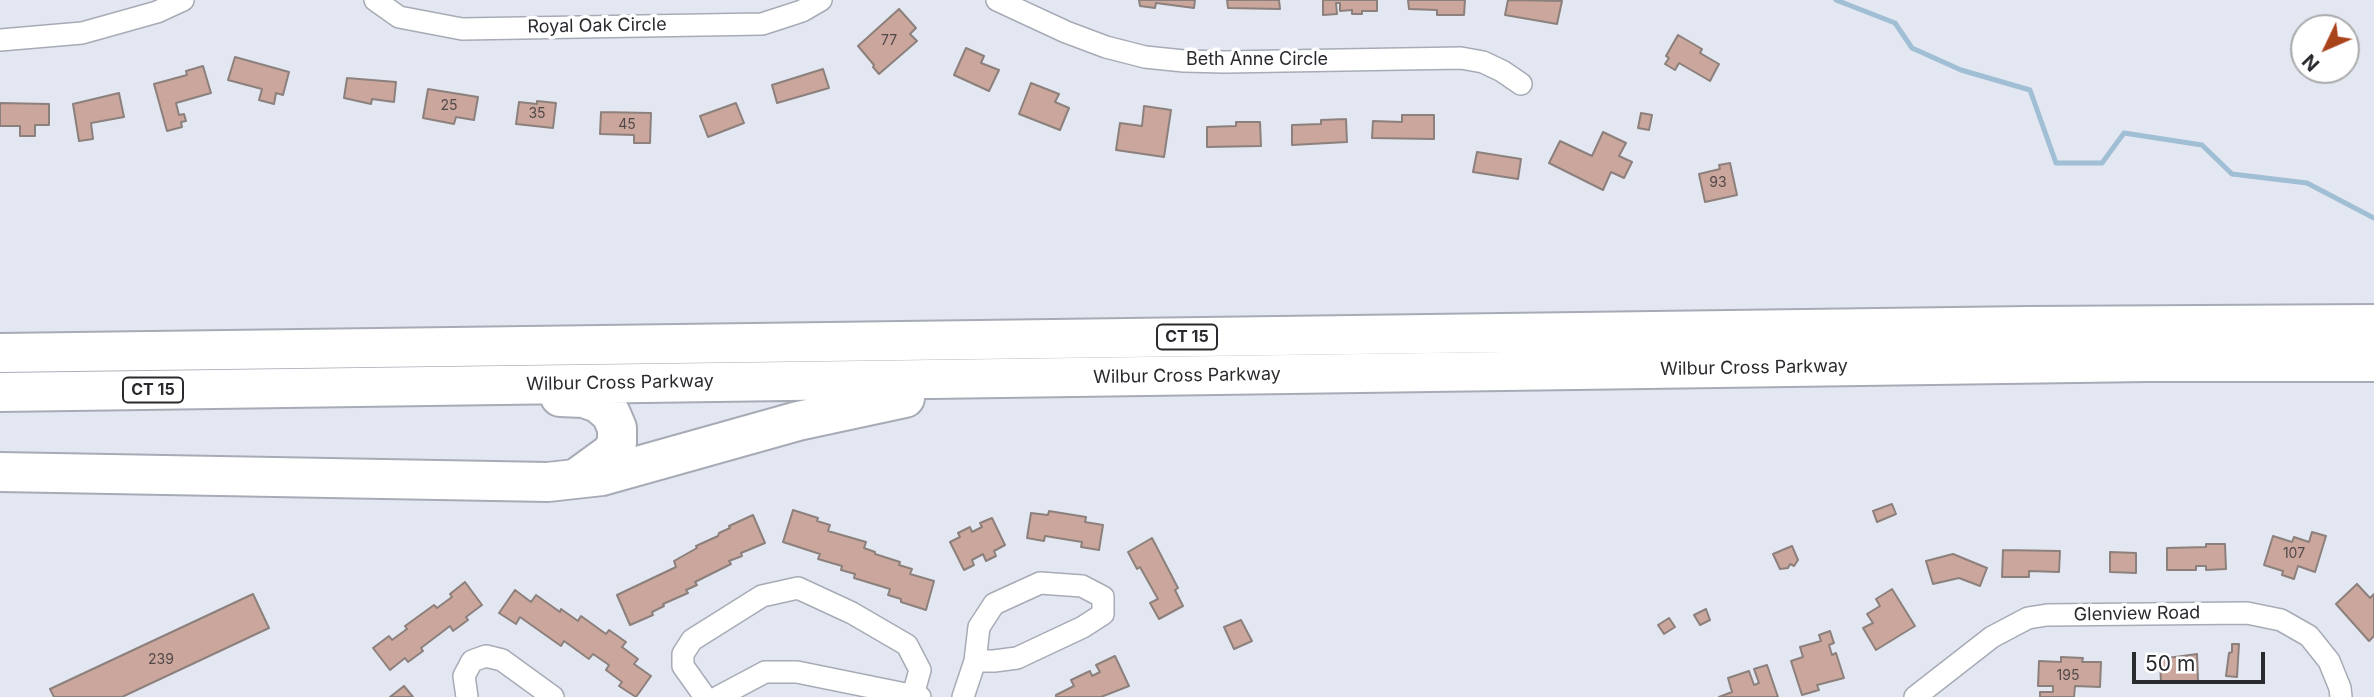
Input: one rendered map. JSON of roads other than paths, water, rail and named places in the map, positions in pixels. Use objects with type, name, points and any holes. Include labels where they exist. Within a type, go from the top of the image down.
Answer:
[{"type":"highway","name":"CT 15","points":[[0,353],[2043,325],[2374,324]]},
{"type":"highway","name":"Wilbur Cross Parkway","points":[[0,392],[2148,362],[2374,362]]},
{"type":"highway","points":[[0,472],[548,482],[602,476],[863,405],[927,395],[1011,391],[1070,377]]},
{"type":"highway","points":[[496,385],[535,397],[590,400],[611,414],[618,435],[614,449],[578,477]]},
{"type":"street","points":[[0,40],[82,33],[158,12],[183,0]]},
{"type":"street","name":"Royal Oak Circle","points":[[375,0],[399,16],[462,29],[762,24],[802,11],[821,0]]},
{"type":"street","name":"Beth Anne Circle","points":[[997,0],[1076,36],[1145,57],[1225,62],[1461,58],[1483,62],[1521,84]]},
{"type":"street","points":[[963,697],[975,661],[979,627],[994,604],[1040,583],[1082,586],[1103,597],[1102,614],[1083,628],[1017,658],[975,661]]},
{"type":"street","points":[[705,697],[683,666],[683,654],[692,640],[762,596],[798,588],[907,645],[920,670],[916,696],[797,672],[765,672],[718,697]]},
{"type":"street","name":"Glenview Road","points":[[1915,697],[1992,637],[2028,618],[2048,615],[2247,613],[2281,620],[2308,636],[2329,661],[2342,697]]},
{"type":"street","points":[[467,697],[464,676],[472,661],[486,656],[502,660],[554,697]]},
{"type":"waterway","points":[[1836,0],[1895,23],[1912,48],[1961,70],[2030,90],[2056,163],[2102,163],[2124,133],[2202,145],[2232,174],[2307,183],[2374,218]]}]
